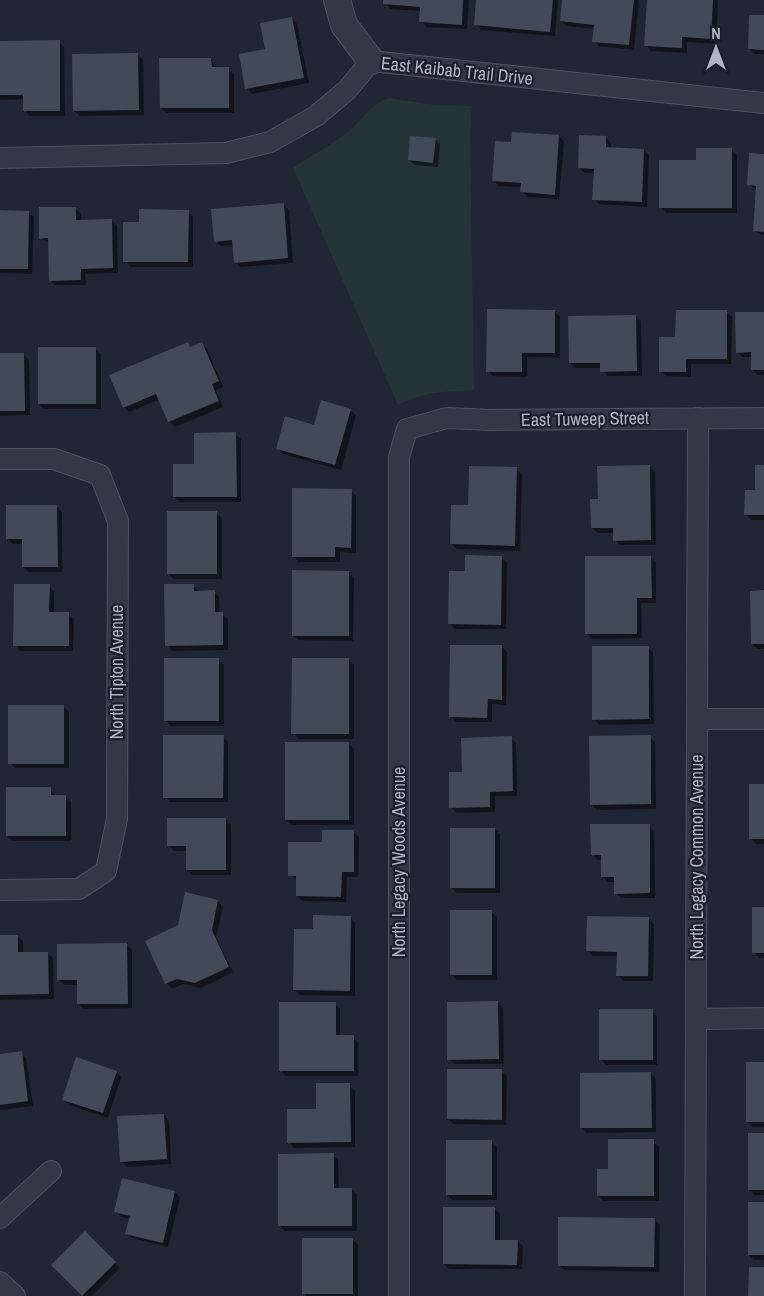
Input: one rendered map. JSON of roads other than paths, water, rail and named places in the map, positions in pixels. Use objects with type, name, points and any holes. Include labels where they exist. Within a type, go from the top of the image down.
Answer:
[{"type":"street","points":[[337,0],[344,25],[371,61]]},
{"type":"street","name":"East Kaibab Trail Drive","points":[[0,158],[226,153],[270,142],[316,116],[347,90],[371,61],[764,103]]},
{"type":"street","name":"East Tuweep Street","points":[[407,429],[447,418],[490,420],[764,418]]},
{"type":"street","name":"North Legacy Common Avenue","points":[[695,1296],[698,418]]},
{"type":"street","name":"North Legacy Woods Avenue","points":[[399,1296],[399,457],[407,429]]},
{"type":"street","name":"North Tipton Avenue","points":[[0,459],[54,459],[100,475],[118,521],[117,819],[106,871],[79,889],[0,890]]},
{"type":"street","points":[[698,719],[764,719]]},
{"type":"street","points":[[696,1019],[764,1018]]},
{"type":"street","points":[[0,1218],[51,1171]]},
{"type":"street","points":[[0,1282],[15,1296]]}]
